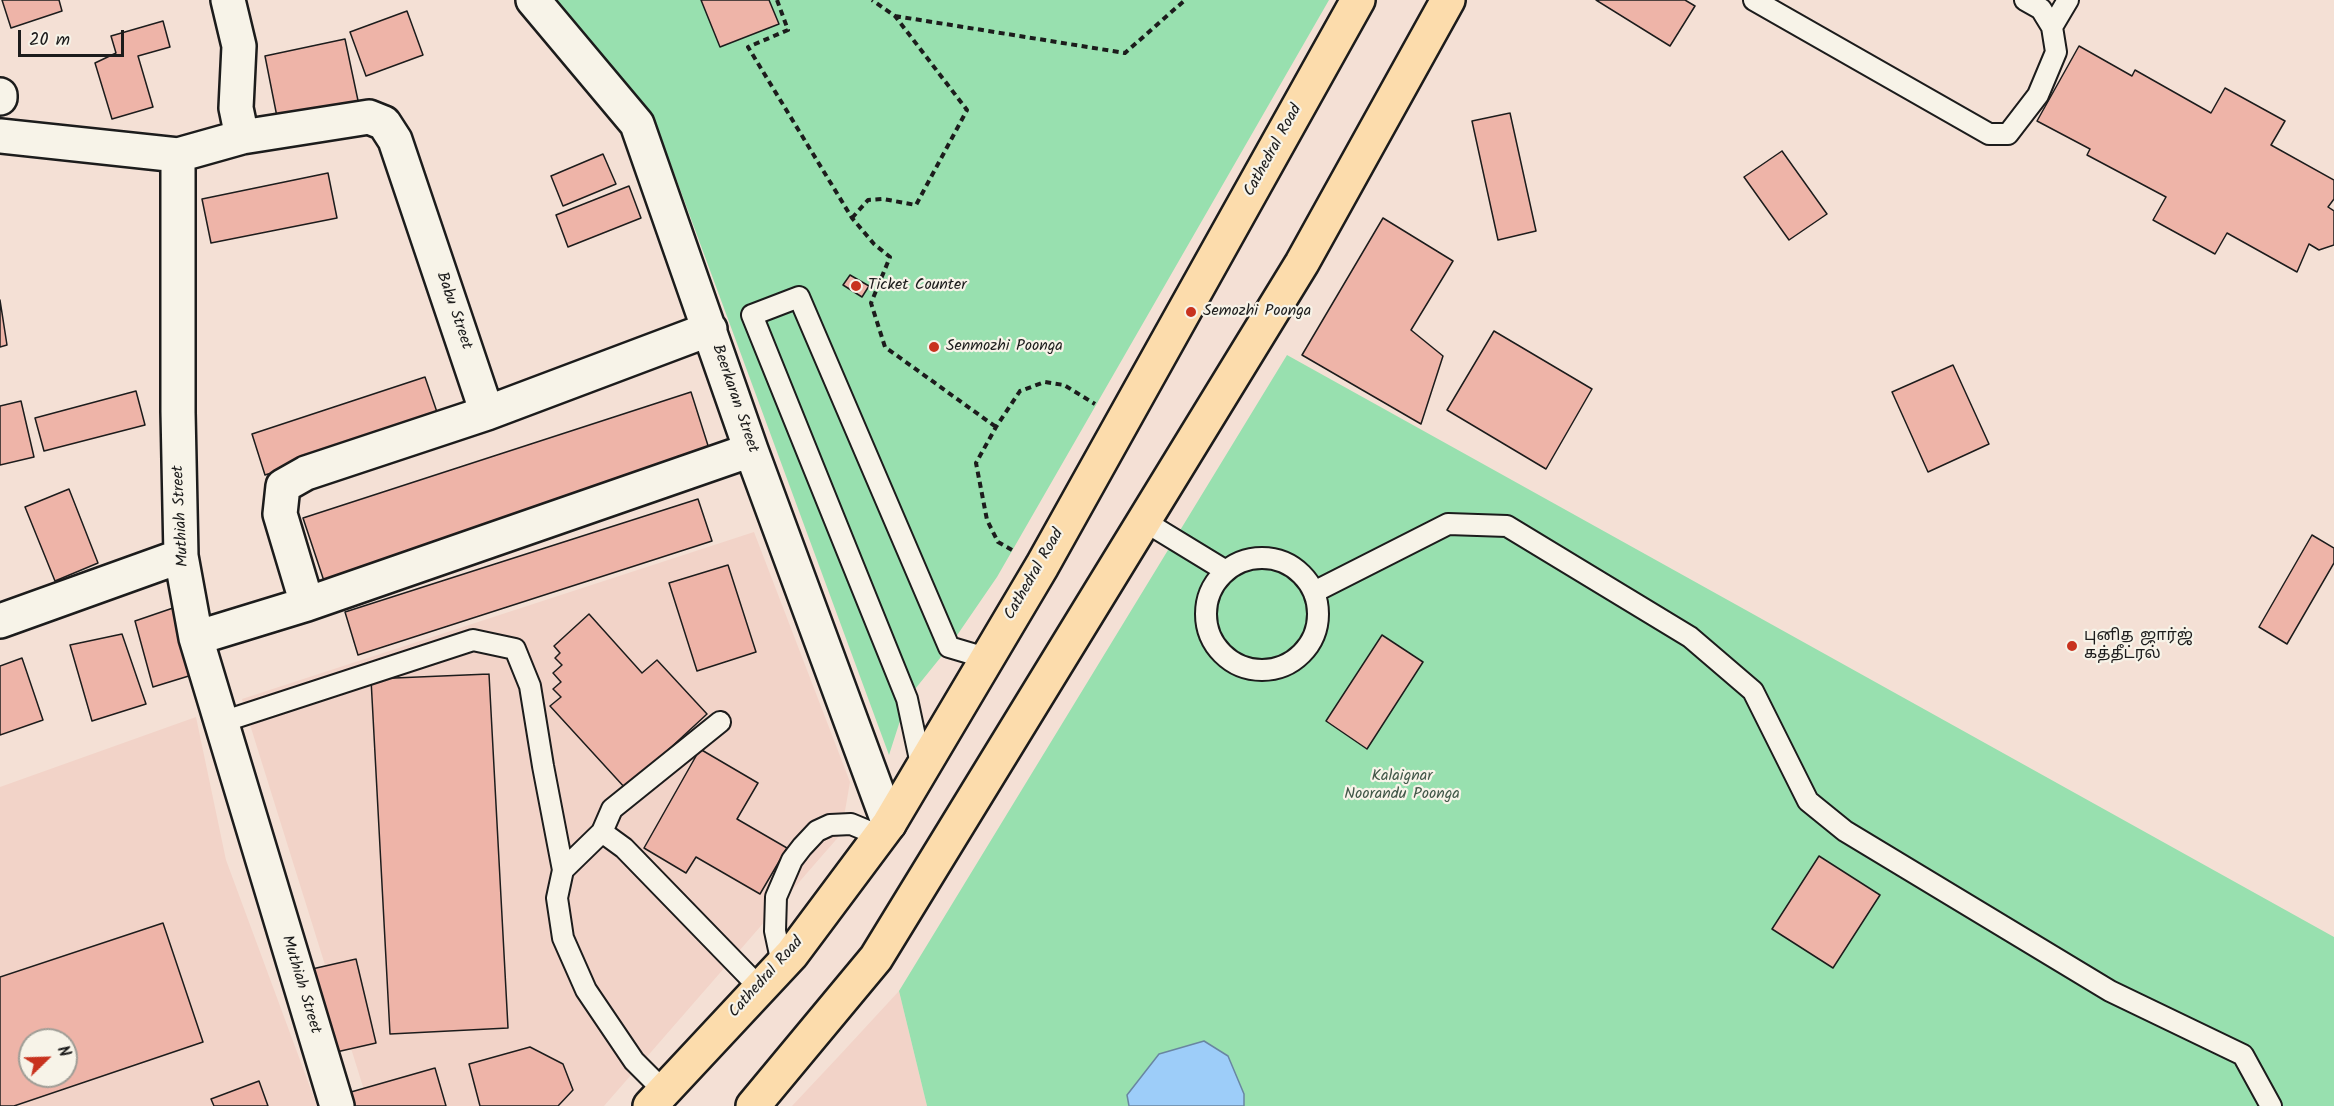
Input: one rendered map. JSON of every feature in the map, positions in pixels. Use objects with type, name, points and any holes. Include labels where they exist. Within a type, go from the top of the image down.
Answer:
[{"type":"main road","name":"Cathedral Road","points":[[657,1098],[782,964],[884,830],[1042,566],[1358,0]]},
{"type":"main road","points":[[753,1106],[876,958],[1302,263],[1448,0]]},
{"type":"street","points":[[228,0],[239,46],[236,108],[242,137]]},
{"type":"street","name":"Beerkaran Street","points":[[533,0],[637,124],[884,830]]},
{"type":"street","name":"Babu Street","points":[[178,155],[242,137],[369,117],[384,123],[395,140],[487,413]]},
{"type":"street","points":[[0,136],[178,155]]},
{"type":"street","name":"Muthiah Street","points":[[178,155],[177,412],[181,556],[196,638],[337,1106]]},
{"type":"street","points":[[307,604],[280,514],[283,486],[306,473],[487,413],[710,329]]},
{"type":"street","points":[[196,638],[307,604],[751,450]]},
{"type":"street","points":[[0,621],[181,556]]},
{"type":"lane","points":[[1754,0],[1989,134],[2008,134],[2038,95],[2056,52],[2052,27],[2041,9],[2025,0]]},
{"type":"lane","points":[[2052,27],[2068,0]]},
{"type":"lane","points":[[922,769],[908,699],[752,315],[799,297],[948,647],[986,658]]},
{"type":"lane","points":[[1144,521],[1226,571]]},
{"type":"lane","points":[[1314,592],[1448,524],[1507,526],[1690,637],[1753,691],[1808,801],[1845,831],[2110,991],[2244,1055],[2271,1106]]},
{"type":"lane","points":[[1257,558],[1275,559],[1291,566],[1304,577],[1314,592],[1318,609],[1317,627],[1310,643],[1299,656],[1284,665],[1268,670],[1250,669],[1234,662],[1221,651],[1211,636],[1206,618],[1208,601],[1214,585],[1226,571],[1240,562],[1257,558]]},
{"type":"lane","points":[[222,722],[473,640],[515,649],[530,686],[563,870],[557,898],[563,939],[586,990],[657,1098]]},
{"type":"lane","points":[[563,870],[602,832],[612,809],[720,722]]},
{"type":"lane","points":[[782,964],[775,931],[776,897],[792,860],[817,831],[830,825],[850,824],[884,830]]},
{"type":"lane","points":[[602,832],[624,848],[760,988]]},
{"type":"path","points":[[777,0],[788,30],[748,47],[852,218],[874,244],[890,257],[872,303],[885,347],[996,427]]},
{"type":"path","points":[[852,218],[868,200],[883,199],[916,205],[968,110],[895,16],[872,0]]},
{"type":"path","points":[[895,16],[1125,53],[1185,0]]},
{"type":"path","points":[[1042,566],[998,542],[987,519],[976,464],[996,427],[1020,392],[1045,382],[1065,385],[1123,421]]},
{"type":"shaded area","points":[[754,532],[850,782],[841,834],[604,1106],[369,1106],[242,699]]},
{"type":"shaded area","points":[[196,717],[226,860],[317,1106],[0,1106],[0,787]]},
{"type":"shaded area","points":[[899,991],[927,1106],[792,1106],[838,1057]]},
{"type":"green space","name":"Senmozhi Poonga","points":[[557,0],[1329,0],[997,577],[949,647],[907,699],[889,755],[653,116]]},
{"type":"green space","name":"Kalaignar Noorandu Poonga","points":[[1287,355],[2334,937],[2334,1106],[927,1106],[899,991]]},
{"type":"water","points":[[1204,1041],[1228,1056],[1244,1094],[1244,1106],[1129,1106],[1127,1095],[1159,1054]]},
{"type":"building","points":[[2,0],[59,0],[62,11],[11,28]]},
{"type":"building","points":[[701,0],[769,0],[779,24],[720,47]]},
{"type":"building","points":[[1596,0],[1685,0],[1695,6],[1670,46]]},
{"type":"building","points":[[407,11],[423,55],[366,76],[350,32]]},
{"type":"building","points":[[163,21],[170,47],[138,56],[153,107],[112,119],[95,63],[116,53],[111,36]]},
{"type":"building","points":[[345,39],[360,110],[279,127],[265,56]]},
{"type":"building","points":[[2079,46],[2132,76],[2135,70],[2211,113],[2225,88],[2285,121],[2271,145],[2334,180],[2334,199],[2328,207],[2334,211],[2334,245],[2319,250],[2309,244],[2297,272],[2227,233],[2215,254],[2153,220],[2166,197],[2087,155],[2090,149],[2037,121]]},
{"type":"building","points":[[1510,113],[1536,231],[1498,240],[1472,121]]},
{"type":"building","points":[[1782,151],[1827,214],[1789,240],[1744,177]]},
{"type":"building","points":[[603,154],[616,184],[563,206],[551,176]]},
{"type":"building","points":[[328,173],[337,218],[211,243],[202,199]]},
{"type":"building","points":[[629,186],[641,218],[568,247],[556,215]]},
{"type":"building","points":[[1383,218],[1453,261],[1411,330],[1443,356],[1421,424],[1302,355]]},
{"type":"building","name":"Ticket Counter","points":[[850,275],[869,286],[862,297],[843,285]]},
{"type":"building","points":[[0,300],[7,345],[0,347]]},
{"type":"building","points":[[1494,331],[1592,389],[1546,469],[1447,410]]},
{"type":"building","points":[[1953,365],[1989,444],[1928,472],[1892,392]]},
{"type":"building","points":[[425,377],[439,418],[265,475],[252,434]]},
{"type":"building","points":[[136,391],[145,425],[44,451],[35,418]]},
{"type":"building","points":[[691,392],[711,455],[324,581],[303,518]]},
{"type":"building","points":[[21,401],[34,457],[0,465],[0,406]]},
{"type":"building","points":[[69,489],[98,563],[55,581],[25,507]]},
{"type":"building","points":[[698,499],[712,541],[358,655],[345,612]]},
{"type":"building","points":[[2312,535],[2334,548],[2334,563],[2287,644],[2259,627]]},
{"type":"building","points":[[728,565],[756,652],[697,671],[669,583]]},
{"type":"building","points":[[173,608],[192,675],[153,687],[135,621]]},
{"type":"building","points":[[589,614],[642,673],[657,660],[707,714],[626,789],[550,706],[561,697],[553,689],[561,682],[553,673],[562,665],[555,658],[560,653],[554,646]]},
{"type":"building","points":[[122,634],[146,704],[92,721],[70,645]]},
{"type":"building","points":[[1382,635],[1423,662],[1367,749],[1326,721]]},
{"type":"building","points":[[22,658],[43,720],[0,735],[0,666]]},
{"type":"building","points":[[489,674],[508,1028],[390,1034],[371,679]]},
{"type":"building","points":[[700,749],[758,783],[737,819],[787,848],[760,894],[696,857],[686,873],[644,848]]},
{"type":"building","points":[[1819,856],[1880,895],[1833,968],[1772,929]]},
{"type":"building","points":[[163,923],[203,1042],[78,1084],[78,1028],[18,1028],[18,1088],[67,1088],[14,1106],[0,1106],[0,977]]},
{"type":"building","points":[[356,959],[376,1043],[332,1053],[312,969]]},
{"type":"building","points":[[530,1047],[563,1064],[573,1090],[558,1106],[480,1106],[469,1064]]},
{"type":"building","points":[[435,1068],[446,1106],[355,1106],[351,1092]]},
{"type":"building","points":[[259,1081],[268,1106],[214,1106],[211,1099]]},
{"type":"place","name":"Ticket Counter","points":[[856,286]]},
{"type":"place","name":"Semozhi Poonga","points":[[1191,312]]},
{"type":"place","name":"Senmozhi Poonga","points":[[934,347]]},
{"type":"place","name":"புனித ஜார்ஜ் கத்தீட்ரல்","points":[[2072,646]]}]
